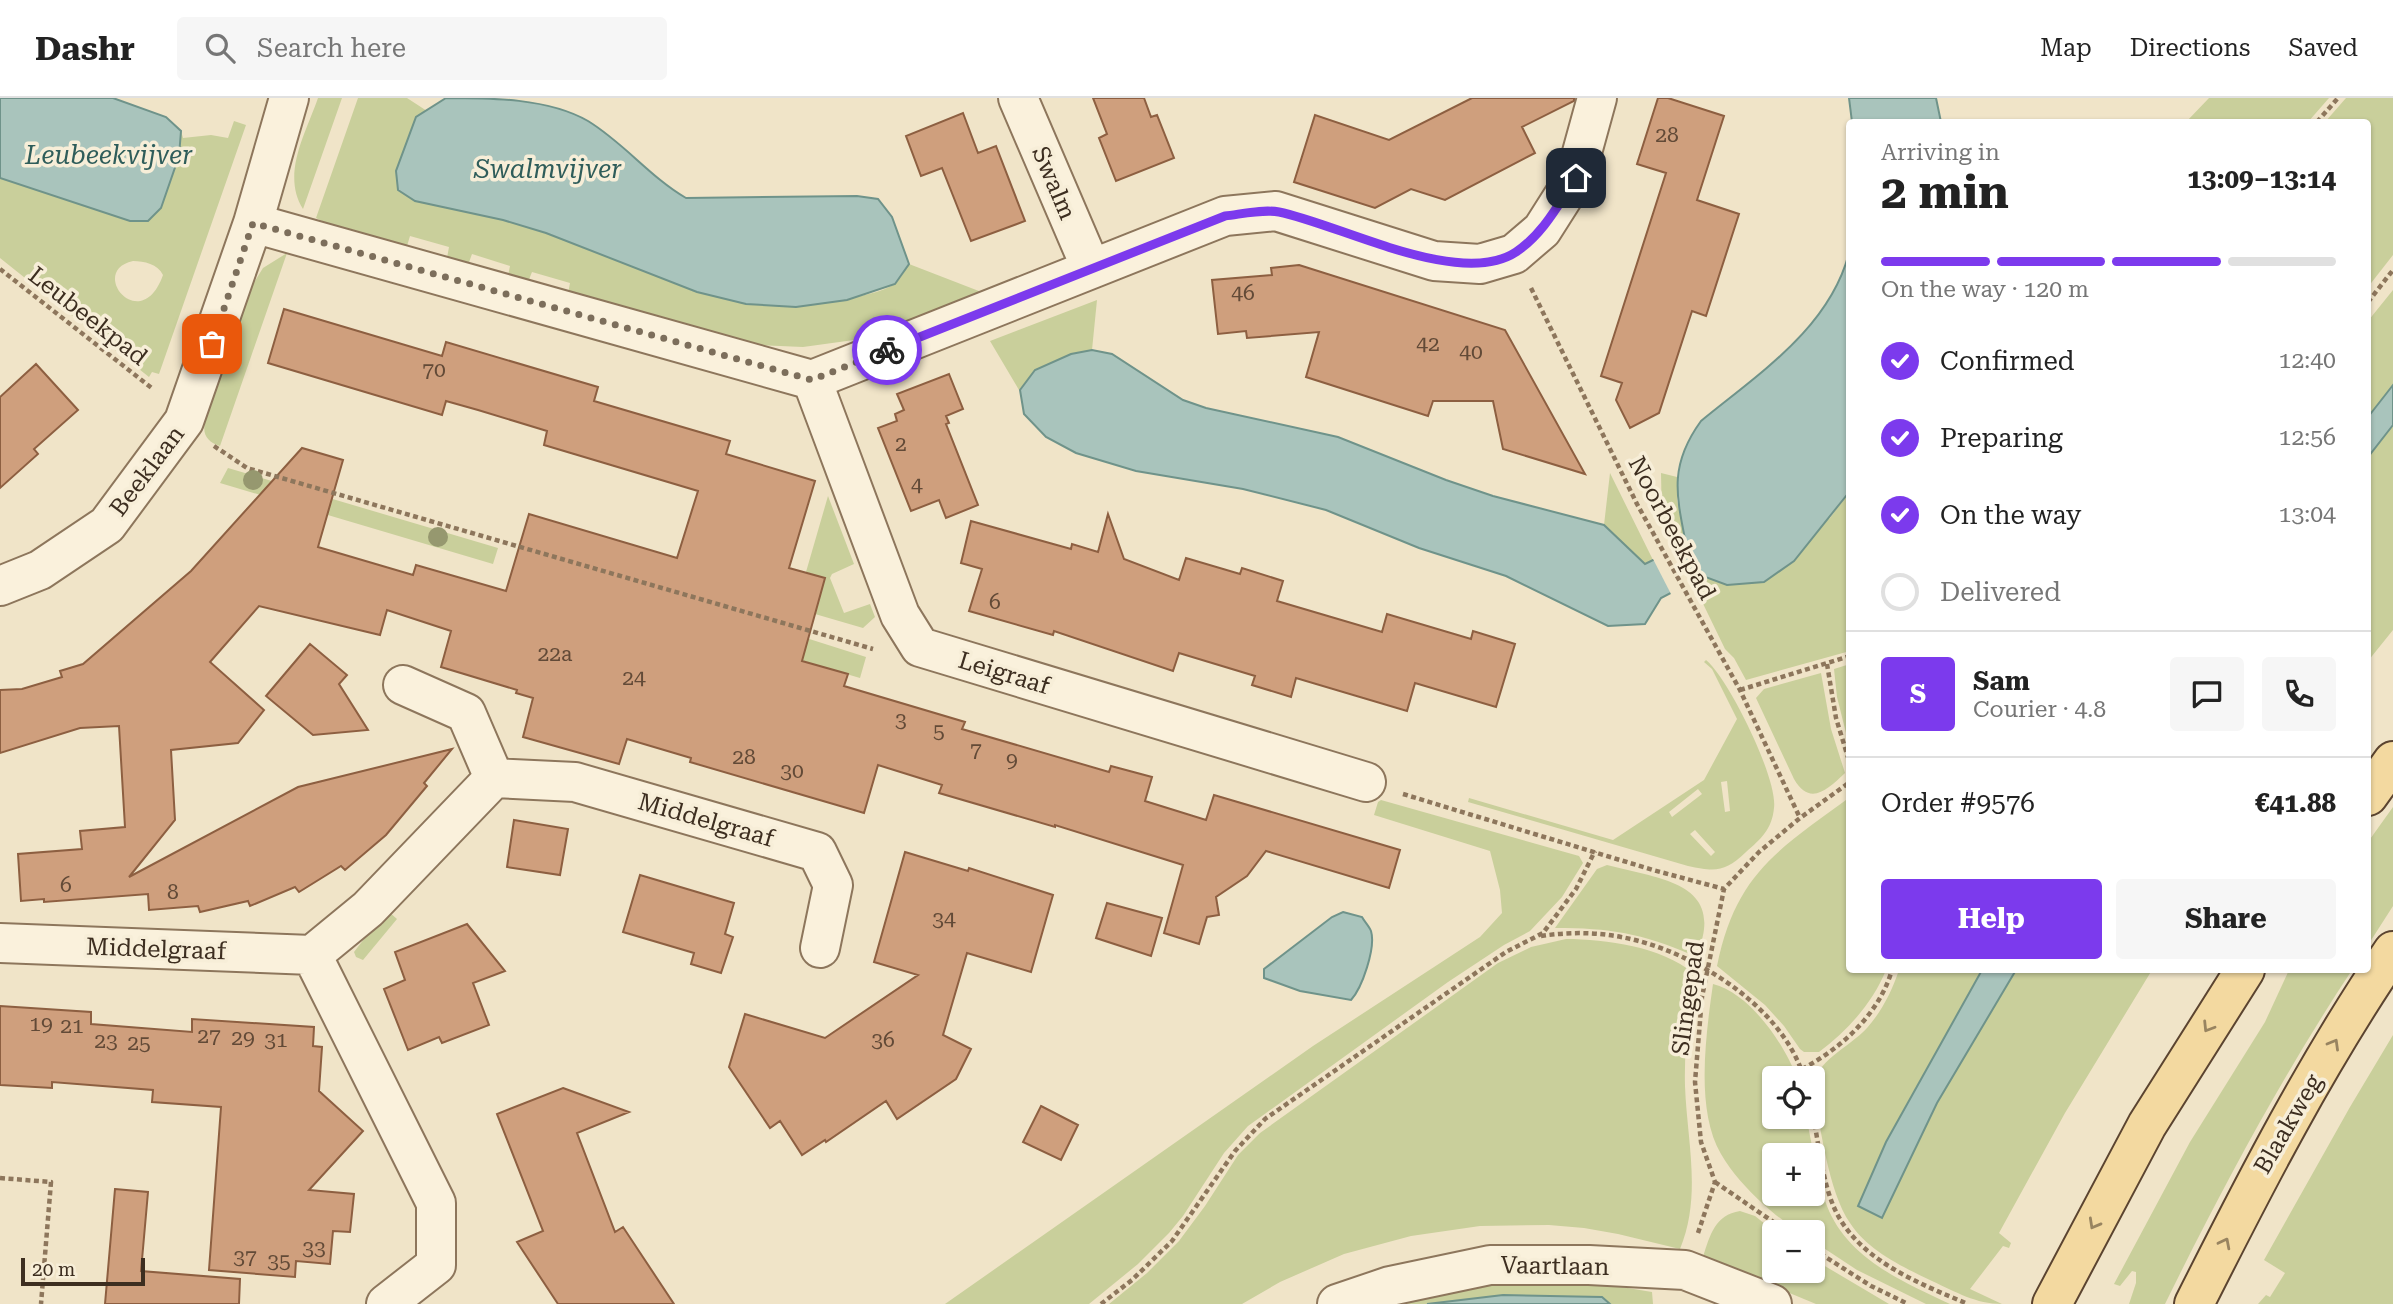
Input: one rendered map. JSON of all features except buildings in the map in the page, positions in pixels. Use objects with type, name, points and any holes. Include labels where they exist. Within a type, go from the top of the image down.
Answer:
[{"type":"main road","points":[[2371,792],[2393,761]]},
{"type":"main road","name":"Blaakweg","points":[[2194,1304],[2262,1169],[2360,999],[2393,951]]},
{"type":"main road","points":[[2055,1295],[2147,1125],[2243,973]]},
{"type":"street","name":"Beeklaan","points":[[0,586],[40,570],[107,525],[185,420],[253,223],[289,98]]},
{"type":"street","name":"Swalm","points":[[1018,98],[1091,268]]},
{"type":"street","points":[[253,223],[812,380],[1225,216],[1276,211],[1434,261],[1480,264],[1514,254],[1542,230],[1576,178],[1597,98]]},
{"type":"street","points":[[812,380],[900,615],[920,647]]},
{"type":"street","name":"Leigraaf","points":[[920,647],[1366,782]]},
{"type":"street","points":[[386,1304],[436,1265],[436,1203],[312,955],[368,909],[494,778],[466,713],[403,685]]},
{"type":"street","name":"Middelgraaf","points":[[494,778],[576,782],[817,852],[833,885],[820,948]]},
{"type":"street","name":"Middelgraaf","points":[[0,943],[312,955]]},
{"type":"street","name":"Vaartlaan","points":[[1337,1304],[1390,1286],[1490,1265],[1589,1265],[1685,1270],[1772,1304]]},
{"type":"path","points":[[2320,119],[2338,98]]},
{"type":"path","name":"Noorbeekpad","points":[[1514,254],[1631,491],[1740,690],[1800,818]]},
{"type":"path","name":"Leubeekpad","points":[[0,269],[247,468],[875,649],[920,647]]},
{"type":"path","points":[[2371,298],[2393,270]]},
{"type":"path","points":[[1740,690],[1846,657]]},
{"type":"path","points":[[1827,664],[1836,718],[1846,751]]},
{"type":"path","points":[[1366,782],[1653,870],[1724,889],[1759,852],[1846,785]]},
{"type":"path","points":[[1537,937],[1551,924],[1576,889],[1595,852]]},
{"type":"path","name":"Slingepad","points":[[1715,1182],[1701,1142],[1695,1082],[1702,997],[1724,889]]},
{"type":"path","points":[[1101,1304],[1132,1280],[1172,1241],[1235,1151],[1265,1119],[1506,952],[1537,937],[1562,933],[1622,937],[1654,946],[1707,971],[1746,996],[1771,1019],[1800,1066]]},
{"type":"path","points":[[1807,1066],[1831,1052],[1864,1020],[1889,982],[1891,973]]},
{"type":"path","points":[[1816,1129],[1832,1204],[1853,1238],[1897,1270],[1968,1304]]},
{"type":"path","points":[[0,1178],[51,1182],[41,1304]]},
{"type":"path","points":[[1685,1270],[1715,1182],[1770,1220]]},
{"type":"path","points":[[1825,1257],[1871,1286],[1908,1304]]},
{"type":"green space","points":[[318,98],[342,98],[303,209],[294,182],[295,168],[302,139]]},
{"type":"green space","points":[[358,98],[407,98],[427,111],[416,118],[415,201],[503,220],[546,233],[697,292],[757,304],[817,304],[857,297],[889,287],[898,281],[909,264],[984,293],[878,334],[854,340],[803,347],[753,345],[568,294],[570,283],[532,272],[528,282],[508,276],[510,266],[472,254],[468,265],[447,258],[449,247],[410,236],[407,246],[326,223],[316,218]]},
{"type":"green space","points":[[2209,98],[2329,98],[2311,119],[2189,119]]},
{"type":"green space","points":[[2346,98],[2393,98],[2393,255],[2371,283],[2371,119],[2328,119]]},
{"type":"green space","points":[[234,121],[246,125],[159,374],[152,372],[149,377],[0,258],[0,178],[179,156],[181,131],[183,138],[211,135],[228,138]],"holes":[[[133,261],[154,266],[163,275],[154,293],[143,300],[132,300],[122,295],[116,286],[115,276],[120,267]]]},
{"type":"green space","points":[[287,253],[220,446],[207,437],[204,431],[205,422],[253,284],[263,268]]},
{"type":"green space","points":[[2393,290],[2393,385],[2371,413],[2371,317]]},
{"type":"green space","points":[[1097,300],[1092,350],[1071,354],[1035,370],[1019,390],[990,341]]},
{"type":"green space","points":[[2393,425],[2393,630],[2371,657],[2371,453]]},
{"type":"green space","points":[[228,468],[498,548],[493,564],[220,483]]},
{"type":"green space","points":[[1610,473],[1653,560],[1645,564],[1604,525]]},
{"type":"green space","points":[[1661,473],[1677,477],[1677,500],[1686,544],[1675,549],[1662,523]]},
{"type":"green space","points":[[828,496],[854,564],[832,574],[830,578],[844,613],[870,604],[875,617],[863,628],[815,614],[825,578],[806,572]]},
{"type":"green space","points":[[1846,496],[1846,652],[1746,680],[1734,658],[1725,649],[1692,581],[1703,576],[1727,585],[1830,518]]},
{"type":"green space","points":[[803,637],[866,657],[860,678],[799,660]]},
{"type":"green space","points":[[1706,660],[1716,671],[1739,708],[1760,753],[1773,794],[1773,815],[1765,833],[1739,859],[1726,867],[1706,869],[1688,866],[1468,802],[1469,798],[1613,840],[1704,780],[1737,719],[1712,669],[1704,662]],"holes":[[[1727,781],[1730,811],[1725,812],[1721,782]],[[1698,789],[1702,794],[1672,817],[1669,812]],[[1695,830],[1715,852],[1711,856],[1690,834]]]},
{"type":"green space","points":[[1846,665],[1846,733],[1837,697],[1834,669]]},
{"type":"green space","points":[[1821,673],[1831,729],[1845,773],[1826,789],[1813,794],[1806,792],[1794,779],[1756,698],[1764,689]]},
{"type":"green space","points":[[1381,800],[1579,856],[1583,863],[1562,897],[1530,931],[1448,982],[1248,1126],[1224,1153],[1169,1233],[1138,1264],[1089,1304],[945,1304],[1313,1046],[1480,937],[1502,913],[1500,890],[1490,851],[1374,815]]},
{"type":"green space","points":[[1846,800],[1846,973],[1884,973],[1866,1005],[1840,1035],[1819,1052],[1804,1052],[1800,1049],[1765,1005],[1717,966],[1725,934],[1748,886],[1781,849]]},
{"type":"green space","points":[[2393,807],[2393,906],[2371,940],[2371,838]]},
{"type":"green space","points":[[1607,865],[1666,880],[1683,888],[1695,898],[1703,912],[1704,930],[1697,954],[1692,955],[1657,941],[1625,933],[1555,928],[1597,869]]},
{"type":"green space","points":[[389,912],[397,919],[363,960],[356,957],[354,952],[384,913]]},
{"type":"green space","points":[[1566,939],[1633,946],[1666,957],[1693,973],[1685,1072],[1692,1189],[1687,1229],[1680,1249],[1584,1228],[1549,1225],[1480,1226],[1411,1236],[1344,1254],[1280,1282],[1242,1304],[1109,1304],[1147,1273],[1179,1241],[1238,1155],[1260,1133],[1498,963],[1531,947]]},
{"type":"green space","points":[[1898,973],[1980,973],[1886,1142],[1858,1206],[1882,1218],[1937,1103],[2014,973],[2150,973],[2065,1113],[1999,1233],[2011,1243],[2009,1248],[2003,1246],[1970,1289],[2002,1304],[1975,1300],[1909,1270],[1866,1242],[1842,1210],[1820,1129],[1825,1129],[1823,1066],[1860,1035],[1886,1001]]},
{"type":"green space","points":[[2288,973],[2350,973],[2253,1134],[2165,1304],[2129,1304],[2136,1283],[2136,1272],[2132,1271],[2120,1286],[2114,1284],[2190,1142],[2265,1022]]},
{"type":"green space","points":[[1713,984],[1727,989],[1753,1009],[1775,1036],[1791,1066],[1762,1066],[1762,1129],[1808,1129],[1811,1143],[1762,1143],[1762,1202],[1735,1174],[1713,1136],[1705,1094],[1706,1048]]},
{"type":"green space","points":[[2393,1035],[2393,1304],[2258,1304],[2266,1295],[2270,1297],[2285,1273],[2264,1260]]},
{"type":"green space","points":[[1825,1200],[1836,1224],[1862,1254],[1896,1277],[1950,1304],[1926,1304],[1857,1270],[1825,1249],[1825,1220],[1780,1218],[1766,1206],[1825,1206]]},
{"type":"green space","points":[[1740,1211],[1762,1222],[1762,1282],[1703,1257],[1715,1227],[1732,1213]]},
{"type":"green space","points":[[1825,1266],[1889,1304],[1816,1304],[1766,1283],[1825,1283]]},
{"type":"green space","points":[[1493,1282],[1603,1284],[1652,1292],[1653,1304],[1610,1304],[1602,1297],[1503,1295],[1427,1304],[1367,1304]]},
{"type":"water","name":"Leubeekvijver","points":[[0,98],[113,98],[166,117],[181,131],[179,156],[161,208],[148,221],[130,221],[0,178]]},
{"type":"water","name":"Swalmvijver","points":[[446,98],[519,101],[572,113],[601,130],[686,198],[857,196],[878,199],[892,217],[909,264],[895,284],[847,300],[796,307],[746,304],[697,292],[546,233],[503,220],[415,201],[398,190],[396,171],[416,117]]},
{"type":"water","points":[[1849,98],[1936,98],[1940,119],[1852,119]]},
{"type":"water","points":[[1846,261],[1846,496],[1794,561],[1764,582],[1727,585],[1703,576],[1661,598],[1645,624],[1608,626],[1506,576],[1419,548],[1326,510],[1243,489],[1136,471],[1076,453],[1046,437],[1024,414],[1020,390],[1035,370],[1071,354],[1092,350],[1112,354],[1183,400],[1206,408],[1338,437],[1493,496],[1604,525],[1645,564],[1686,544],[1678,480],[1684,452],[1701,421],[1790,347],[1827,302]]},
{"type":"water","points":[[2393,385],[2393,425],[2371,453],[2371,413]]},
{"type":"water","points":[[1343,912],[1362,917],[1372,938],[1367,967],[1351,1000],[1300,991],[1264,978],[1264,969],[1332,917]]},
{"type":"water","points":[[1980,973],[2014,973],[1937,1103],[1882,1218],[1858,1206],[1886,1142]]},
{"type":"water","points":[[1503,1295],[1602,1297],[1610,1304],[1427,1304]]},
{"type":"pier","points":[[1674,546],[1694,585],[1672,596],[1652,557]]},
{"type":"way so far","points":[[212,344],[253,223],[812,380],[887,350]]},
{"type":"route","points":[[887,350],[1225,216],[1276,211],[1434,261],[1480,264],[1514,254],[1542,230],[1576,178]]}]
